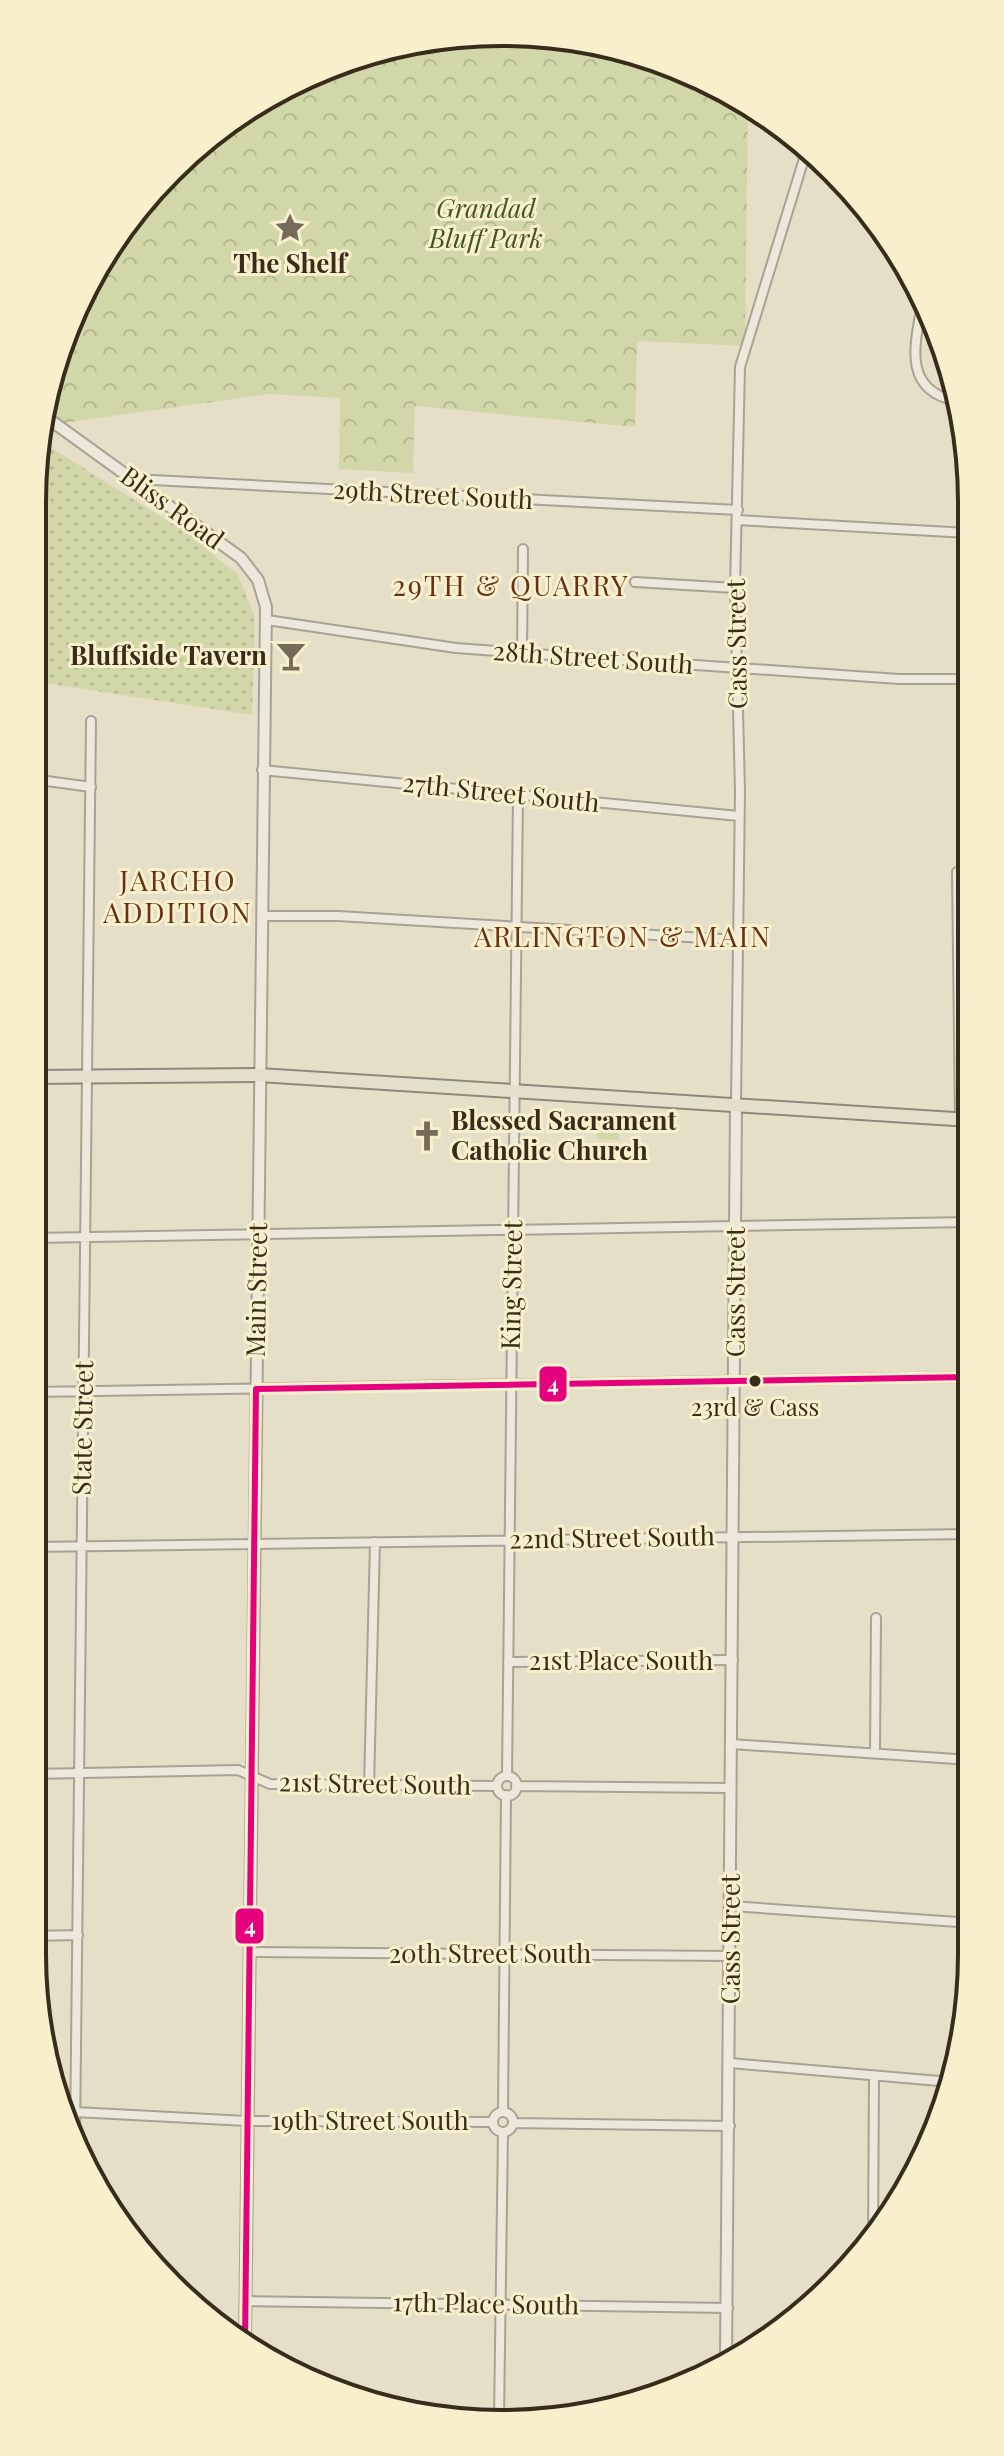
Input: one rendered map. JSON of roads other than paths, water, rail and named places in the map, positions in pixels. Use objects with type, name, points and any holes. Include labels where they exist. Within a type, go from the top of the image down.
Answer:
[{"type":"main road","points":[[46,1077],[259,1075],[958,1119]]},
{"type":"street","name":"Cass Street","points":[[726,2351],[739,816],[735,588],[740,367],[804,160]]},
{"type":"street","points":[[920,320],[915,354],[918,373],[926,388],[946,399]]},
{"type":"street","name":"Bliss Road","points":[[53,422],[241,558],[258,580],[267,620]]},
{"type":"street","name":"29th Street South","points":[[129,479],[738,515],[958,532]]},
{"type":"street","points":[[522,653],[523,549]]},
{"type":"street","points":[[635,582],[735,588]]},
{"type":"street","name":"28th Street South","points":[[267,620],[456,648],[899,679],[958,679]]},
{"type":"street","name":"Main Street","points":[[245,2330],[262,770],[267,620]]},
{"type":"street","name":"State Street","points":[[75,2112],[91,721]]},
{"type":"street","name":"27th Street South","points":[[262,770],[739,816]]},
{"type":"street","points":[[46,781],[91,787]]},
{"type":"street","name":"King Street","points":[[507,1776],[518,794]]},
{"type":"street","points":[[957,872],[958,903]]},
{"type":"street","points":[[262,916],[338,916],[738,940]]},
{"type":"street","points":[[46,1238],[958,1222]]},
{"type":"street","points":[[46,1392],[958,1377]]},
{"type":"street","name":"22nd Street South","points":[[46,1547],[958,1534]]},
{"type":"street","points":[[369,1787],[375,1542]]},
{"type":"street","points":[[875,1752],[876,1618]]},
{"type":"street","name":"21st Place South","points":[[508,1662],[733,1660]]},
{"type":"street","points":[[731,1744],[958,1759]]},
{"type":"street","name":"21st Street South","points":[[46,1774],[238,1770],[270,1784],[497,1786]]},
{"type":"street","points":[[507,1776],[514,1779],[516,1786],[512,1794],[506,1795],[497,1786],[499,1780],[507,1776]]},
{"type":"street","points":[[516,1786],[731,1788]]},
{"type":"street","points":[[503,2112],[506,1795]]},
{"type":"street","points":[[731,1906],[958,1922]]},
{"type":"street","points":[[46,1936],[78,1935]]},
{"type":"street","name":"20th Street South","points":[[249,1952],[731,1956]]},
{"type":"street","points":[[730,2063],[939,2081]]},
{"type":"street","points":[[873,2219],[874,2076]]},
{"type":"street","name":"19th Street South","points":[[75,2112],[247,2121],[493,2122]]},
{"type":"street","points":[[503,2112],[510,2115],[513,2123],[509,2130],[503,2132],[495,2128],[493,2122],[495,2116],[503,2112]]},
{"type":"street","points":[[513,2123],[730,2126]]},
{"type":"street","points":[[499,2410],[503,2132]]},
{"type":"street","name":"17th Place South","points":[[245,2301],[728,2308]]},
{"type":"place","name":"The Shelf","points":[[290,228]]},
{"type":"place","name":"Bluffside Tavern","points":[[291,656]]},
{"type":"place","name":"Blessed Sacrament Catholic Church","points":[[427,1136]]},
{"type":"place","name":"23rd & Cass","points":[[755,1381]]},
{"type":"district","name":"29TH & QUARRY","points":[[511,586]]},
{"type":"district","name":"JARCHO ADDITION","points":[[178,897]]},
{"type":"district","name":"ARLINGTON & MAIN","points":[[623,937]]},
{"type":"park label","name":"Grandad Bluff Park","points":[[486,224]]}]
